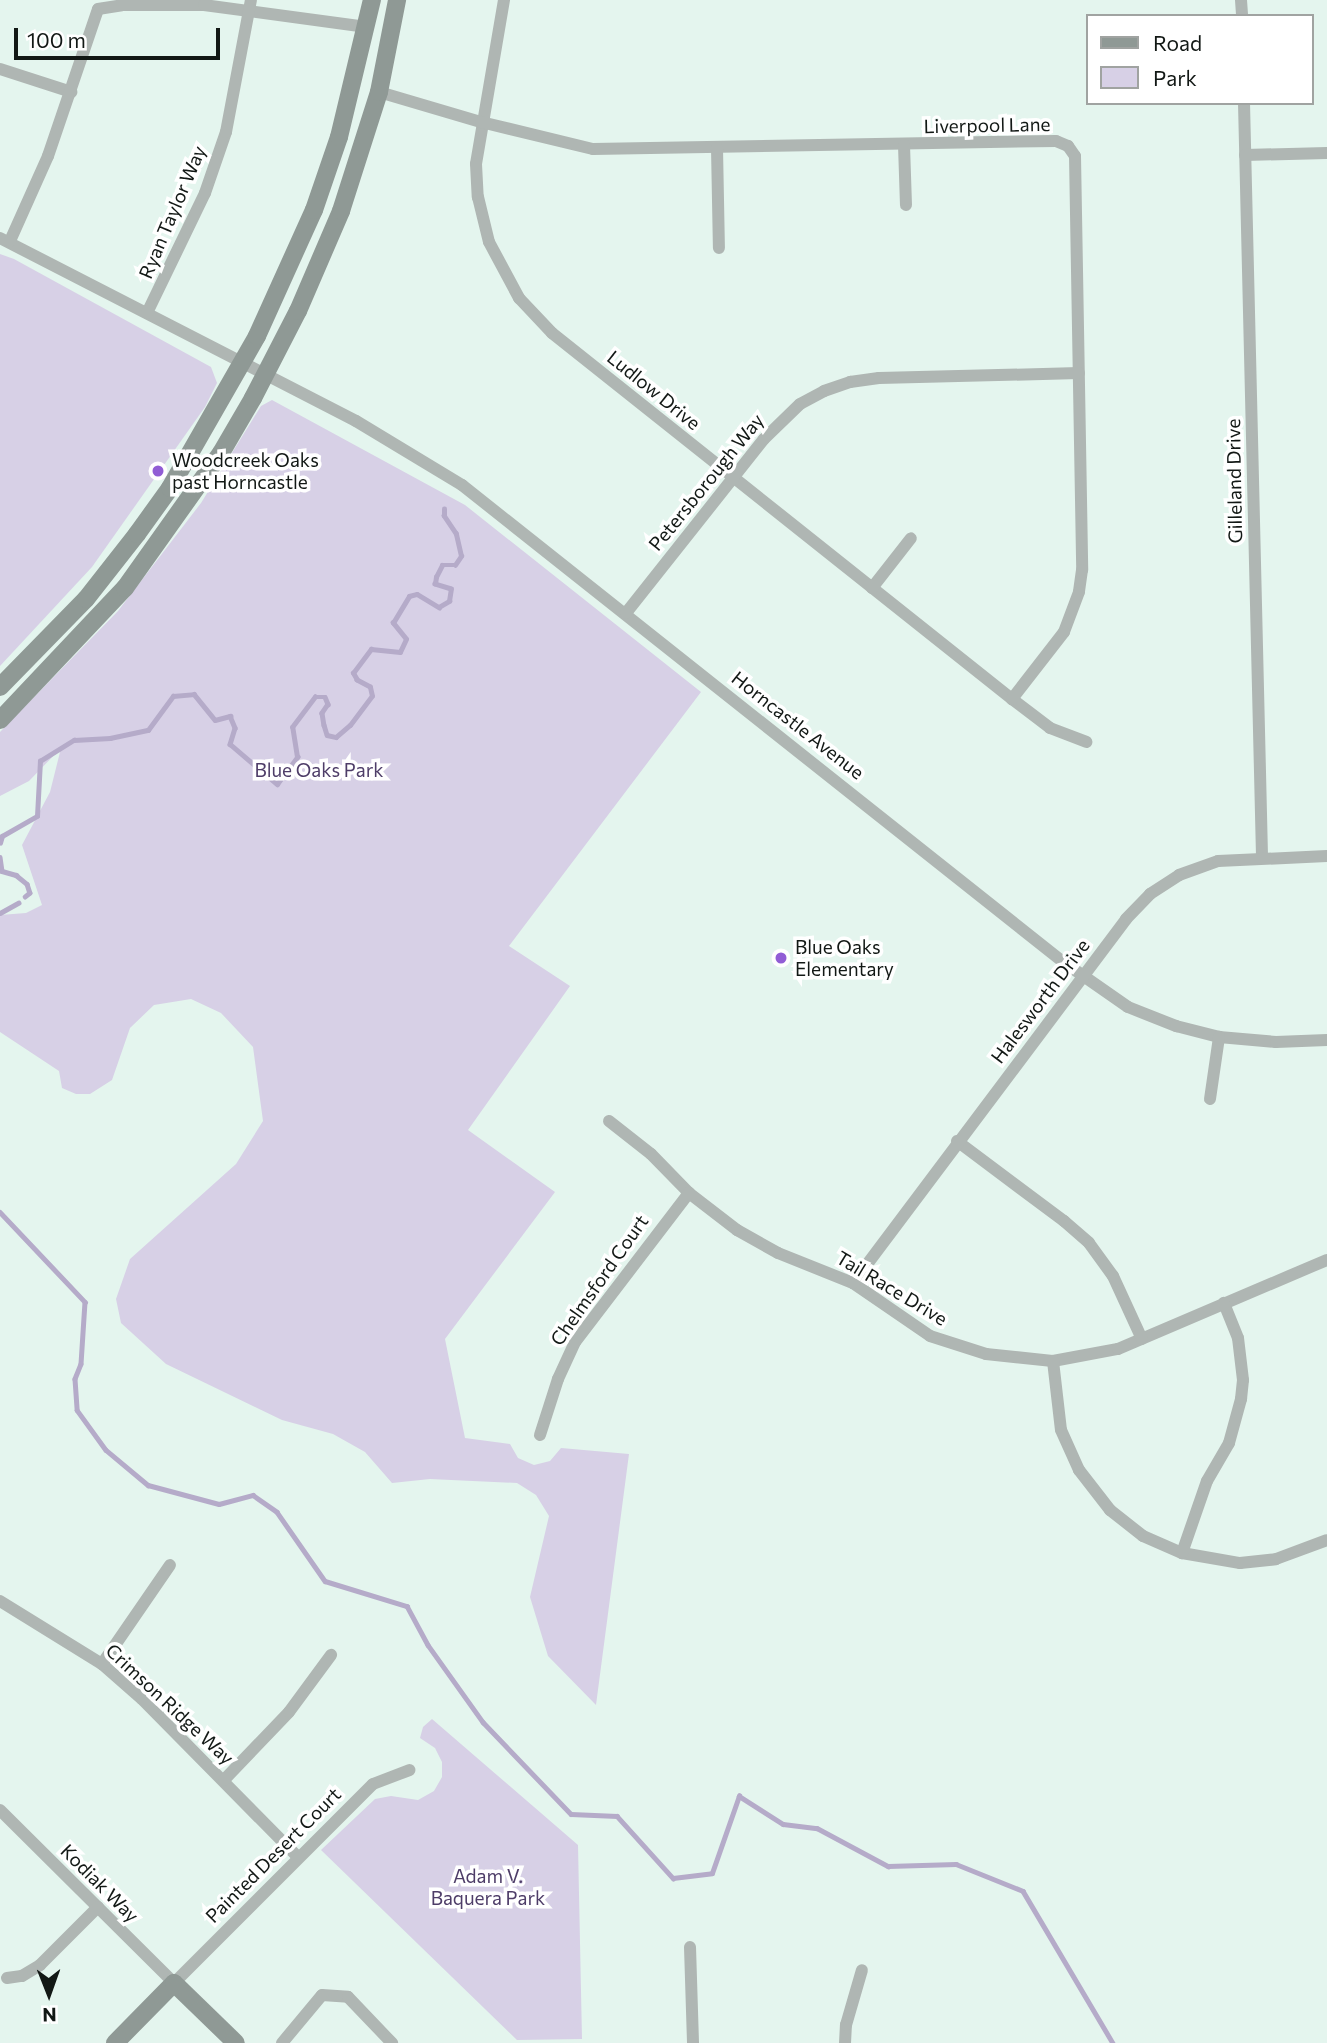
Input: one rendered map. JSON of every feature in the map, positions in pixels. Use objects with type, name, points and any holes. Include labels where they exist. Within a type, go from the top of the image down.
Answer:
[{"type":"main road","points":[[0,687],[86,598],[137,534],[170,488],[243,363],[314,211],[339,137],[372,0]]},
{"type":"main road","points":[[0,720],[100,618],[155,550],[220,453],[266,375],[309,288],[341,211],[379,92],[397,0]]},
{"type":"main road","points":[[115,2043],[174,1983],[236,2043]]},
{"type":"street","name":"Ludlow Drive","points":[[505,0],[475,164],[481,213],[495,257],[519,298],[552,333],[1050,729],[1086,742]]},
{"type":"street","points":[[243,363],[5,239],[48,156],[97,9],[174,4],[251,5],[366,27]]},
{"type":"street","name":"Ryan Taylor Way","points":[[147,313],[205,193],[226,132],[251,5]]},
{"type":"street","points":[[0,69],[71,92]]},
{"type":"street","name":"Liverpool Lane","points":[[379,92],[481,122],[593,149],[1056,141],[1068,146],[1075,156],[1082,546],[1079,592],[1064,632],[1012,699]]},
{"type":"street","name":"Gilleland Drive","points":[[1244,105],[1262,858]]},
{"type":"street","points":[[904,145],[906,205]]},
{"type":"street","points":[[717,148],[719,248]]},
{"type":"street","points":[[1245,155],[1327,153]]},
{"type":"street","name":"Horncastle Avenue","points":[[243,363],[356,421],[463,485],[1083,976],[1128,1007],[1176,1026],[1219,1037],[1276,1042],[1327,1040]]},
{"type":"street","name":"Petersborough Way","points":[[626,613],[779,422],[800,404],[824,390],[850,382],[879,378],[1079,373]]},
{"type":"street","points":[[872,587],[911,538]]},
{"type":"street","name":"Halesworth Drive","points":[[853,1283],[957,1141],[1137,906],[1164,884],[1199,866],[1262,858],[1327,856]]},
{"type":"street","points":[[1210,1099],[1219,1037]]},
{"type":"street","name":"Tail Race Drive","points":[[608,1121],[651,1154],[689,1193],[737,1230],[778,1253],[853,1283],[902,1320],[959,1348],[1008,1358],[1053,1361],[1096,1354],[1142,1339],[1327,1260]]},
{"type":"street","points":[[957,1141],[1064,1221],[1089,1243],[1113,1276],[1142,1339]]},
{"type":"street","name":"Chelmsford Court","points":[[540,1435],[558,1379],[575,1342],[689,1193]]},
{"type":"street","points":[[1182,1553],[1207,1482],[1229,1443],[1241,1399],[1243,1380],[1238,1338],[1224,1303]]},
{"type":"street","points":[[1053,1361],[1061,1430],[1083,1478],[1110,1510],[1143,1536],[1182,1553],[1219,1561],[1256,1562],[1298,1553],[1327,1540]]},
{"type":"street","points":[[102,1664],[170,1565]]},
{"type":"street","name":"Crimson Ridge Way","points":[[0,1601],[102,1664],[224,1780],[299,1857]]},
{"type":"street","points":[[224,1780],[289,1712],[331,1655]]},
{"type":"street","name":"Painted Desert Court","points":[[174,1983],[373,1784],[409,1770]]},
{"type":"street","name":"Kodiak Way","points":[[0,1810],[174,1983]]},
{"type":"street","points":[[7,1978],[22,1976],[40,1965],[98,1907]]},
{"type":"street","points":[[690,1947],[693,2043]]},
{"type":"street","points":[[845,2043],[846,2025],[862,1970]]},
{"type":"street","points":[[282,2043],[321,1995],[348,1997],[392,2043]]},
{"type":"green space","points":[[0,254],[14,259],[211,367],[217,383],[205,407],[92,567],[0,666]]},
{"type":"green space","name":"Blue Oaks Park","points":[[272,400],[465,505],[701,692],[509,946],[570,986],[468,1130],[555,1192],[445,1339],[465,1438],[510,1444],[518,1458],[534,1465],[550,1461],[561,1448],[629,1454],[596,1705],[548,1656],[530,1597],[549,1516],[536,1495],[517,1483],[430,1479],[392,1483],[365,1452],[333,1434],[282,1420],[166,1364],[121,1323],[116,1299],[130,1259],[236,1164],[263,1121],[253,1047],[221,1013],[191,999],[154,1005],[130,1028],[112,1080],[90,1094],[76,1094],[62,1088],[59,1071],[0,1032],[0,915],[26,913],[42,905],[22,845],[50,792],[61,748],[29,781],[0,796],[0,732],[118,611],[201,503],[261,406]]},
{"type":"green space","name":"Adam V. Baquera Park","points":[[432,1719],[578,1845],[582,2039],[517,2040],[321,1850],[375,1799],[391,1796],[418,1800],[434,1791],[442,1777],[442,1762],[435,1748],[420,1738],[423,1727]]},
{"type":"waterway","points":[[0,843],[2,836],[37,816],[40,761],[74,740],[110,738],[148,730],[173,696],[194,694],[215,720],[230,716],[235,728],[230,744],[277,784],[297,757],[292,727],[315,697],[325,697],[328,704],[322,713],[324,725],[327,735],[336,737],[350,725],[372,696],[370,687],[357,680],[353,673],[371,649],[400,652],[406,639],[393,623],[409,596],[417,594],[439,607],[449,601],[451,589],[435,584],[436,577],[442,565],[455,565],[461,556],[456,534],[444,516],[444,509]]},
{"type":"waterway","points":[[0,857],[2,871],[16,875],[27,884],[30,893],[25,897]]},
{"type":"waterway","points":[[0,913],[18,903]]},
{"type":"waterway","points":[[0,1212],[85,1302],[81,1364],[75,1379],[77,1410],[106,1450],[148,1485],[219,1504],[253,1495],[277,1512],[325,1581],[407,1606],[428,1645],[483,1722],[571,1814],[617,1816],[673,1878],[712,1873],[739,1796],[783,1824],[817,1828],[888,1866],[956,1864],[1023,1891],[1113,2043]]},
{"type":"place","name":"Woodcreek Oaks past Horncastle","points":[[158,471]]},
{"type":"place","name":"Blue Oaks Elementary","points":[[781,958]]}]
